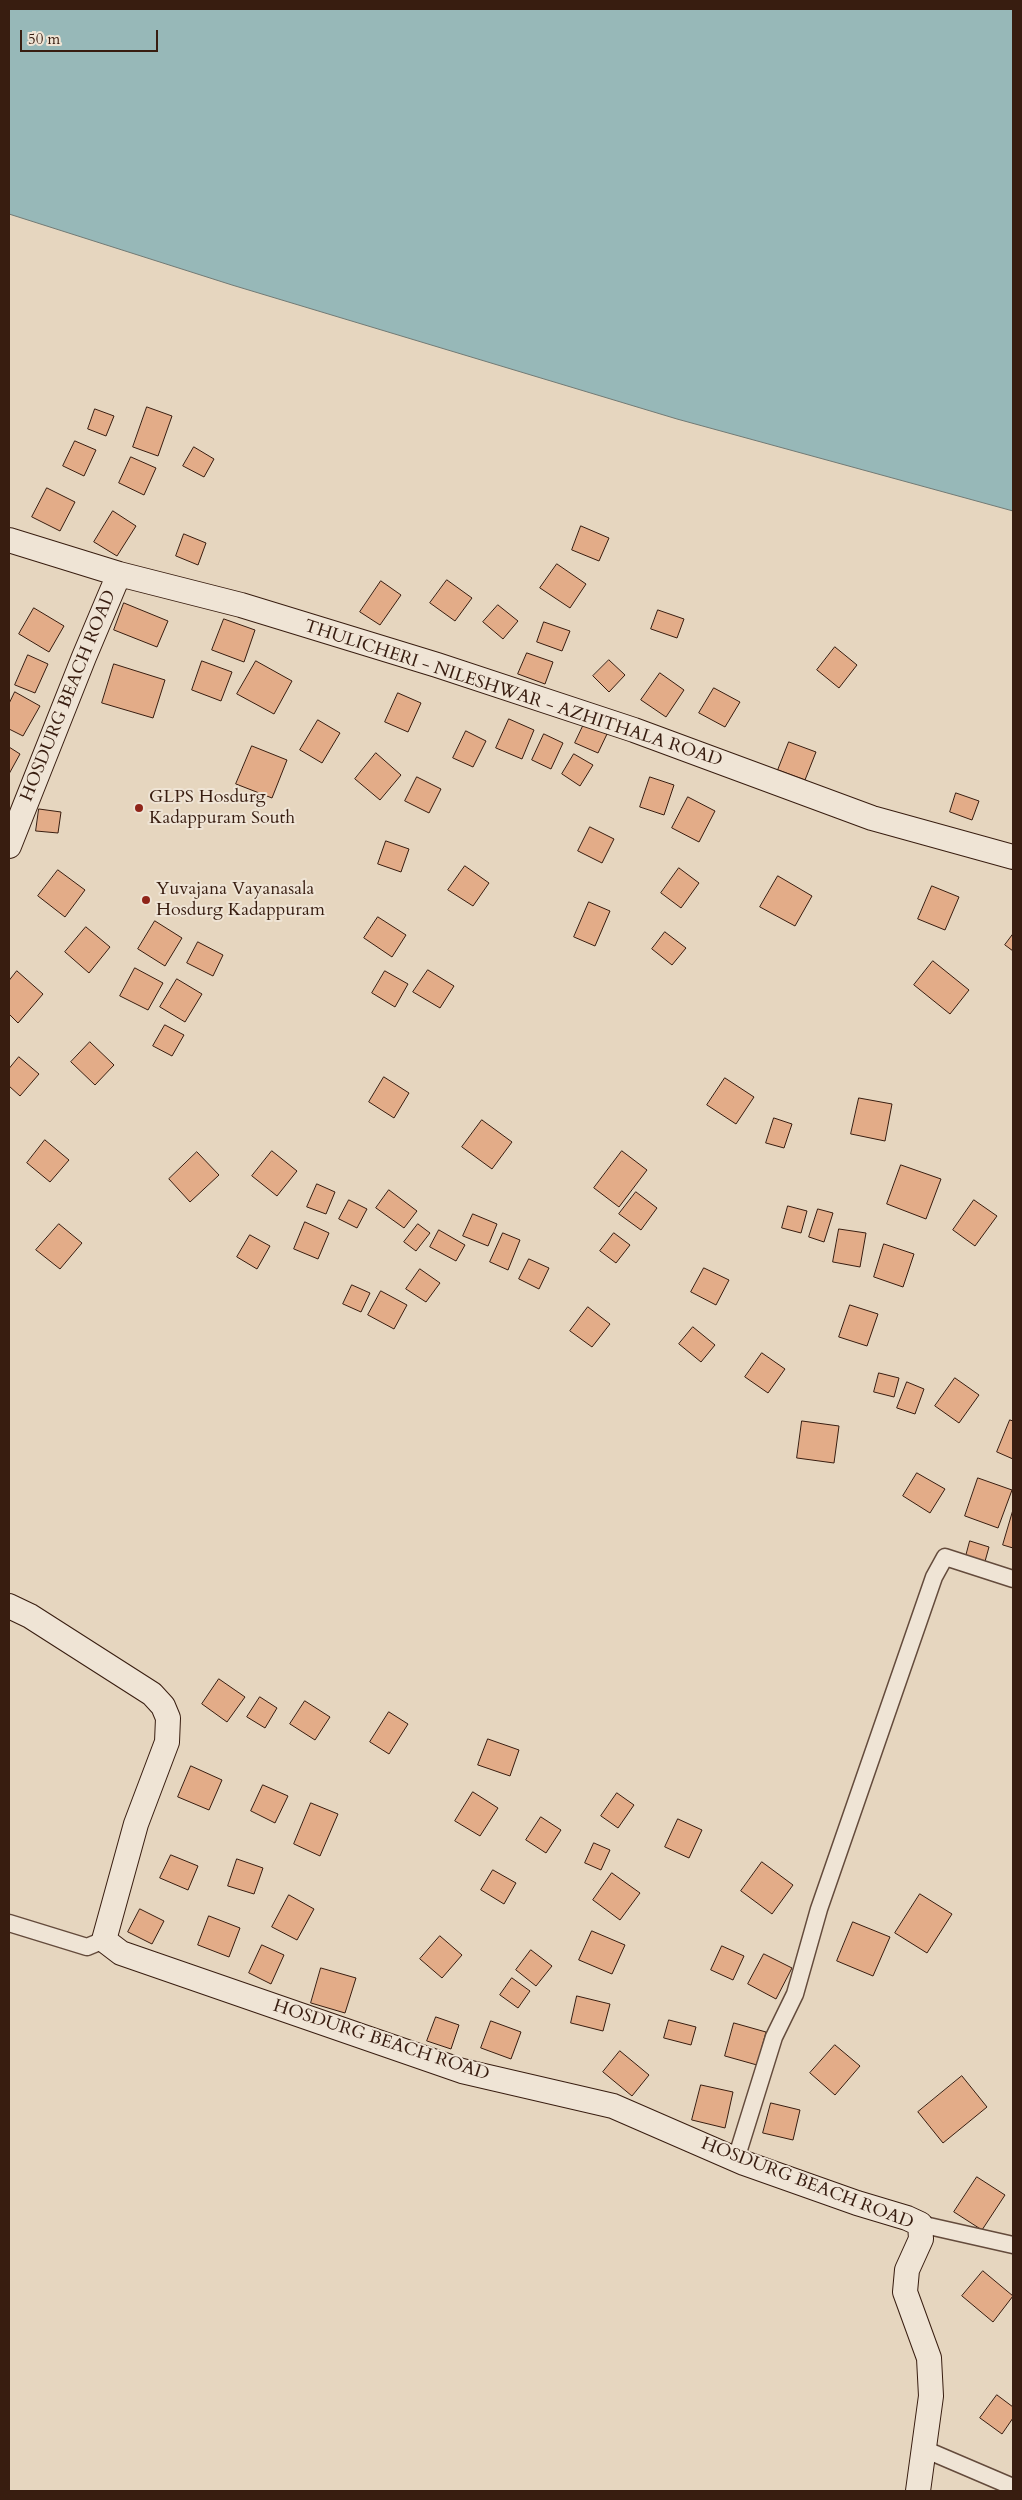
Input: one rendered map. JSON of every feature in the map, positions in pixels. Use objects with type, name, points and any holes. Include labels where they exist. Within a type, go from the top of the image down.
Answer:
[{"type":"street","name":"THULICHERI - NILESHWAR - AZHITHALA ROAD","points":[[9,540],[120,574],[241,605],[438,665],[634,730],[872,818],[1013,857]]},
{"type":"street","name":"HOSDURG BEACH ROAD","points":[[9,846],[84,657],[120,574]]},
{"type":"street","points":[[736,2159],[774,2037],[795,1994],[822,1900],[934,1577],[945,1557],[1013,1579]]},
{"type":"street","points":[[9,1606],[30,1616],[152,1694],[163,1706],[168,1718],[167,1742],[136,1824],[104,1940],[87,1948],[9,1923]]},
{"type":"street","name":"HOSDURG BEACH ROAD","points":[[104,1940],[121,1953],[462,2072],[613,2106],[736,2159],[920,2224],[921,2240],[907,2270],[905,2292],[929,2358],[931,2396],[918,2491]]},
{"type":"street","points":[[920,2224],[1013,2246]]},
{"type":"street","points":[[924,2450],[1013,2487]]},
{"type":"water","points":[[9,9],[1013,9],[1013,511],[677,419],[232,285],[9,214]]},
{"type":"building","points":[[147,407],[172,416],[158,456],[133,447]]},
{"type":"building","points":[[95,409],[114,416],[106,436],[88,429]]},
{"type":"building","points":[[75,441],[96,450],[84,476],[63,466]]},
{"type":"building","points":[[194,447],[214,459],[204,477],[183,466]]},
{"type":"building","points":[[131,457],[156,468],[144,495],[119,483]]},
{"type":"building","points":[[47,488],[75,502],[60,531],[32,517]]},
{"type":"building","points":[[113,511],[136,526],[117,556],[94,542]]},
{"type":"building","points":[[581,526],[609,538],[599,561],[572,550]]},
{"type":"building","points":[[184,534],[206,543],[198,565],[176,556]]},
{"type":"building","points":[[557,564],[586,584],[570,608],[540,588]]},
{"type":"building","points":[[447,580],[472,598],[455,621],[430,603]]},
{"type":"building","points":[[381,581],[401,595],[380,625],[360,612]]},
{"type":"building","points":[[124,603],[168,621],[157,647],[114,630]]},
{"type":"building","points":[[498,605],[518,621],[503,639],[483,622]]},
{"type":"building","points":[[34,608],[64,626],[49,652],[19,634]]},
{"type":"building","points":[[658,610],[684,619],[677,638],[651,629]]},
{"type":"building","points":[[224,619],[255,630],[244,662],[212,650]]},
{"type":"building","points":[[544,622],[570,631],[562,651],[537,642]]},
{"type":"building","points":[[835,647],[857,665],[839,688],[817,670]]},
{"type":"building","points":[[527,653],[553,662],[545,684],[518,674]]},
{"type":"building","points":[[28,655],[48,664],[35,693],[15,685]]},
{"type":"building","points":[[609,660],[625,675],[609,692],[593,676]]},
{"type":"building","points":[[202,661],[232,672],[221,701],[192,690]]},
{"type":"building","points":[[256,661],[292,681],[274,714],[237,694]]},
{"type":"building","points":[[114,664],[165,680],[153,718],[102,703]]},
{"type":"building","points":[[660,673],[684,690],[666,717],[641,700]]},
{"type":"building","points":[[714,688],[740,702],[725,727],[699,713]]},
{"type":"building","points":[[15,692],[40,706],[23,736],[9,729],[9,704]]},
{"type":"building","points":[[398,693],[421,703],[408,732],[385,722]]},
{"type":"building","points":[[509,719],[534,730],[522,759],[496,748]]},
{"type":"building","points":[[318,720],[340,733],[322,763],[300,750]]},
{"type":"building","points":[[584,724],[607,734],[598,753],[575,743]]},
{"type":"building","points":[[466,731],[486,741],[473,767],[453,758]]},
{"type":"building","points":[[544,734],[563,743],[551,769],[532,760]]},
{"type":"building","points":[[789,742],[816,752],[805,780],[778,770]]},
{"type":"building","points":[[252,746],[287,760],[272,798],[236,784]]},
{"type":"building","points":[[9,747],[20,754],[9,774]]},
{"type":"building","points":[[376,753],[401,775],[380,800],[355,779]]},
{"type":"building","points":[[574,754],[593,765],[580,786],[562,774]]},
{"type":"building","points":[[417,777],[441,789],[429,813],[405,801]]},
{"type":"building","points":[[650,777],[674,785],[664,815],[640,807]]},
{"type":"building","points":[[956,793],[979,801],[972,820],[950,812]]},
{"type":"building","points":[[688,797],[715,811],[699,842],[672,828]]},
{"type":"building","points":[[39,809],[61,812],[58,833],[36,831]]},
{"type":"building","points":[[590,827],[614,839],[602,863],[578,851]]},
{"type":"building","points":[[386,841],[409,849],[401,872],[378,864]]},
{"type":"building","points":[[465,866],[489,883],[473,906],[448,890]]},
{"type":"building","points":[[679,868],[699,883],[681,908],[661,893]]},
{"type":"building","points":[[58,870],[85,890],[65,917],[38,896]]},
{"type":"building","points":[[778,876],[812,896],[795,926],[760,907]]},
{"type":"building","points":[[932,886],[959,897],[945,930],[918,919]]},
{"type":"building","points":[[589,902],[610,911],[595,946],[574,937]]},
{"type":"building","points":[[378,917],[406,935],[392,957],[364,938]]},
{"type":"building","points":[[155,921],[182,938],[165,966],[138,949]]},
{"type":"building","points":[[86,927],[110,947],[89,973],[65,952]]},
{"type":"building","points":[[665,932],[686,948],[672,965],[652,949]]},
{"type":"building","points":[[1013,934],[1013,951],[1005,945]]},
{"type":"building","points":[[198,942],[223,955],[213,976],[187,963]]},
{"type":"building","points":[[933,961],[969,990],[950,1014],[914,985]]},
{"type":"building","points":[[135,968],[163,983],[148,1010],[120,996]]},
{"type":"building","points":[[428,970],[454,986],[440,1008],[413,992]]},
{"type":"building","points":[[17,971],[43,994],[18,1023],[9,1014],[9,981]]},
{"type":"building","points":[[385,971],[408,984],[395,1007],[372,993]]},
{"type":"building","points":[[177,979],[202,994],[185,1022],[160,1007]]},
{"type":"building","points":[[165,1025],[184,1035],[172,1056],[153,1046]]},
{"type":"building","points":[[90,1042],[114,1065],[95,1085],[71,1062]]},
{"type":"building","points":[[19,1057],[39,1074],[20,1096],[9,1086],[9,1069]]},
{"type":"building","points":[[384,1077],[409,1093],[394,1118],[369,1102]]},
{"type":"building","points":[[725,1078],[754,1097],[736,1124],[707,1105]]},
{"type":"building","points":[[859,1098],[892,1104],[885,1141],[851,1134]]},
{"type":"building","points":[[774,1118],[792,1124],[784,1148],[766,1143]]},
{"type":"building","points":[[482,1120],[512,1142],[492,1169],[462,1147]]},
{"type":"building","points":[[45,1140],[69,1160],[50,1182],[27,1163]]},
{"type":"building","points":[[272,1151],[297,1171],[277,1196],[252,1176]]},
{"type":"building","points":[[622,1151],[647,1170],[619,1207],[594,1188]]},
{"type":"building","points":[[197,1152],[219,1175],[190,1202],[169,1179]]},
{"type":"building","points":[[901,1165],[941,1179],[926,1219],[887,1204]]},
{"type":"building","points":[[317,1184],[335,1192],[326,1214],[307,1207]]},
{"type":"building","points":[[389,1190],[417,1211],[404,1228],[376,1208]]},
{"type":"building","points":[[636,1192],[657,1208],[641,1230],[619,1214]]},
{"type":"building","points":[[349,1200],[367,1209],[357,1228],[339,1219]]},
{"type":"building","points":[[974,1200],[997,1216],[975,1246],[953,1230]]},
{"type":"building","points":[[788,1206],[807,1211],[801,1233],[782,1228]]},
{"type":"building","points":[[818,1209],[833,1213],[824,1242],[809,1237]]},
{"type":"building","points":[[473,1214],[497,1224],[488,1246],[463,1236]]},
{"type":"building","points":[[305,1222],[329,1233],[318,1259],[294,1249]]},
{"type":"building","points":[[59,1224],[82,1243],[60,1269],[36,1250]]},
{"type":"building","points":[[418,1224],[430,1233],[416,1251],[404,1242]]},
{"type":"building","points":[[839,1229],[866,1233],[860,1267],[833,1262]]},
{"type":"building","points":[[439,1230],[465,1245],[456,1261],[430,1247]]},
{"type":"building","points":[[503,1233],[520,1240],[508,1270],[490,1262]]},
{"type":"building","points":[[614,1233],[630,1245],[616,1263],[600,1251]]},
{"type":"building","points":[[250,1235],[270,1246],[257,1269],[237,1257]]},
{"type":"building","points":[[884,1244],[914,1254],[903,1287],[874,1277]]},
{"type":"building","points":[[529,1259],[549,1268],[539,1289],[519,1279]]},
{"type":"building","points":[[704,1268],[729,1280],[716,1305],[691,1292]]},
{"type":"building","points":[[420,1269],[440,1283],[426,1302],[406,1289]]},
{"type":"building","points":[[352,1285],[370,1293],[361,1312],[343,1304]]},
{"type":"building","points":[[381,1291],[407,1305],[394,1329],[368,1315]]},
{"type":"building","points":[[850,1305],[878,1314],[867,1346],[839,1337]]},
{"type":"building","points":[[588,1307],[610,1324],[592,1347],[570,1331]]},
{"type":"building","points":[[693,1327],[715,1345],[701,1362],[679,1344]]},
{"type":"building","points":[[762,1353],[785,1369],[768,1393],[745,1377]]},
{"type":"building","points":[[879,1373],[899,1378],[894,1397],[874,1392]]},
{"type":"building","points":[[955,1378],[979,1395],[959,1423],[935,1406]]},
{"type":"building","points":[[907,1382],[924,1389],[915,1414],[897,1408]]},
{"type":"building","points":[[1010,1420],[1013,1421],[1013,1459],[997,1452]]},
{"type":"building","points":[[802,1421],[839,1426],[834,1463],[797,1458]]},
{"type":"building","points":[[917,1473],[945,1489],[930,1513],[903,1496]]},
{"type":"building","points":[[978,1478],[1012,1490],[998,1528],[965,1516]]},
{"type":"building","points":[[1013,1510],[1013,1548],[1003,1545]]},
{"type":"building","points":[[970,1541],[989,1547],[984,1565],[965,1560]]},
{"type":"building","points":[[219,1679],[245,1697],[227,1722],[202,1704]]},
{"type":"building","points":[[260,1697],[277,1708],[265,1728],[247,1717]]},
{"type":"building","points":[[305,1701],[330,1717],[315,1740],[290,1724]]},
{"type":"building","points":[[389,1712],[408,1724],[389,1754],[370,1742]]},
{"type":"building","points":[[488,1739],[519,1750],[510,1776],[478,1765]]},
{"type":"building","points":[[191,1766],[222,1780],[209,1810],[178,1797]]},
{"type":"building","points":[[263,1785],[288,1796],[275,1823],[251,1811]]},
{"type":"building","points":[[473,1792],[498,1808],[480,1836],[455,1821]]},
{"type":"building","points":[[617,1793],[634,1805],[618,1828],[601,1816]]},
{"type":"building","points":[[311,1803],[338,1814],[320,1856],[294,1844]]},
{"type":"building","points":[[541,1817],[561,1830],[546,1853],[526,1840]]},
{"type":"building","points":[[678,1819],[702,1830],[689,1858],[665,1847]]},
{"type":"building","points":[[594,1843],[610,1850],[601,1870],[585,1863]]},
{"type":"building","points":[[171,1855],[198,1866],[188,1890],[160,1878]]},
{"type":"building","points":[[237,1859],[263,1868],[254,1894],[228,1886]]},
{"type":"building","points":[[762,1862],[793,1885],[772,1914],[741,1891]]},
{"type":"building","points":[[493,1870],[516,1883],[504,1904],[481,1890]]},
{"type":"building","points":[[612,1873],[640,1893],[620,1920],[593,1900]]},
{"type":"building","points":[[920,1894],[952,1914],[927,1953],[895,1933]]},
{"type":"building","points":[[289,1895],[314,1909],[297,1940],[272,1927]]},
{"type":"building","points":[[140,1909],[164,1921],[152,1944],[128,1932]]},
{"type":"building","points":[[209,1916],[240,1928],[229,1957],[198,1945]]},
{"type":"building","points":[[853,1922],[890,1937],[873,1976],[837,1961]]},
{"type":"building","points":[[592,1931],[625,1945],[612,1974],[579,1960]]},
{"type":"building","points":[[440,1936],[462,1955],[442,1978],[420,1959]]},
{"type":"building","points":[[262,1945],[284,1955],[271,1984],[249,1973]]},
{"type":"building","points":[[722,1946],[744,1956],[733,1980],[711,1970]]},
{"type":"building","points":[[531,1950],[552,1966],[536,1986],[516,1970]]},
{"type":"building","points":[[764,1954],[792,1968],[776,1999],[748,1984]]},
{"type":"building","points":[[321,1968],[356,1978],[345,2013],[311,2003]]},
{"type":"building","points":[[512,1978],[530,1991],[518,2008],[500,1995]]},
{"type":"building","points":[[577,1996],[610,2004],[603,2031],[571,2023]]},
{"type":"building","points":[[436,2017],[459,2025],[451,2049],[427,2041]]},
{"type":"building","points":[[669,2020],[696,2027],[691,2045],[664,2038]]},
{"type":"building","points":[[491,2021],[521,2032],[511,2059],[481,2048]]},
{"type":"building","points":[[734,2023],[766,2032],[757,2065],[725,2056]]},
{"type":"building","points":[[835,2045],[860,2066],[835,2095],[810,2073]]},
{"type":"building","points":[[620,2051],[649,2075],[632,2096],[603,2072]]},
{"type":"building","points":[[962,2076],[987,2107],[943,2143],[918,2112]]},
{"type":"building","points":[[701,2085],[733,2092],[725,2128],[692,2120]]},
{"type":"building","points":[[771,2103],[800,2110],[793,2140],[763,2133]]},
{"type":"building","points":[[977,2177],[1005,2195],[982,2230],[954,2212]]},
{"type":"building","points":[[983,2271],[1013,2296],[993,2322],[962,2296]]},
{"type":"building","points":[[997,2395],[1013,2407],[1013,2418],[1002,2434],[980,2418]]},
{"type":"place","name":"GLPS Hosdurg Kadappuram South","points":[[139,808]]},
{"type":"place","name":"Yuvajana Vayanasala Hosdurg Kadappuram","points":[[146,900]]}]
